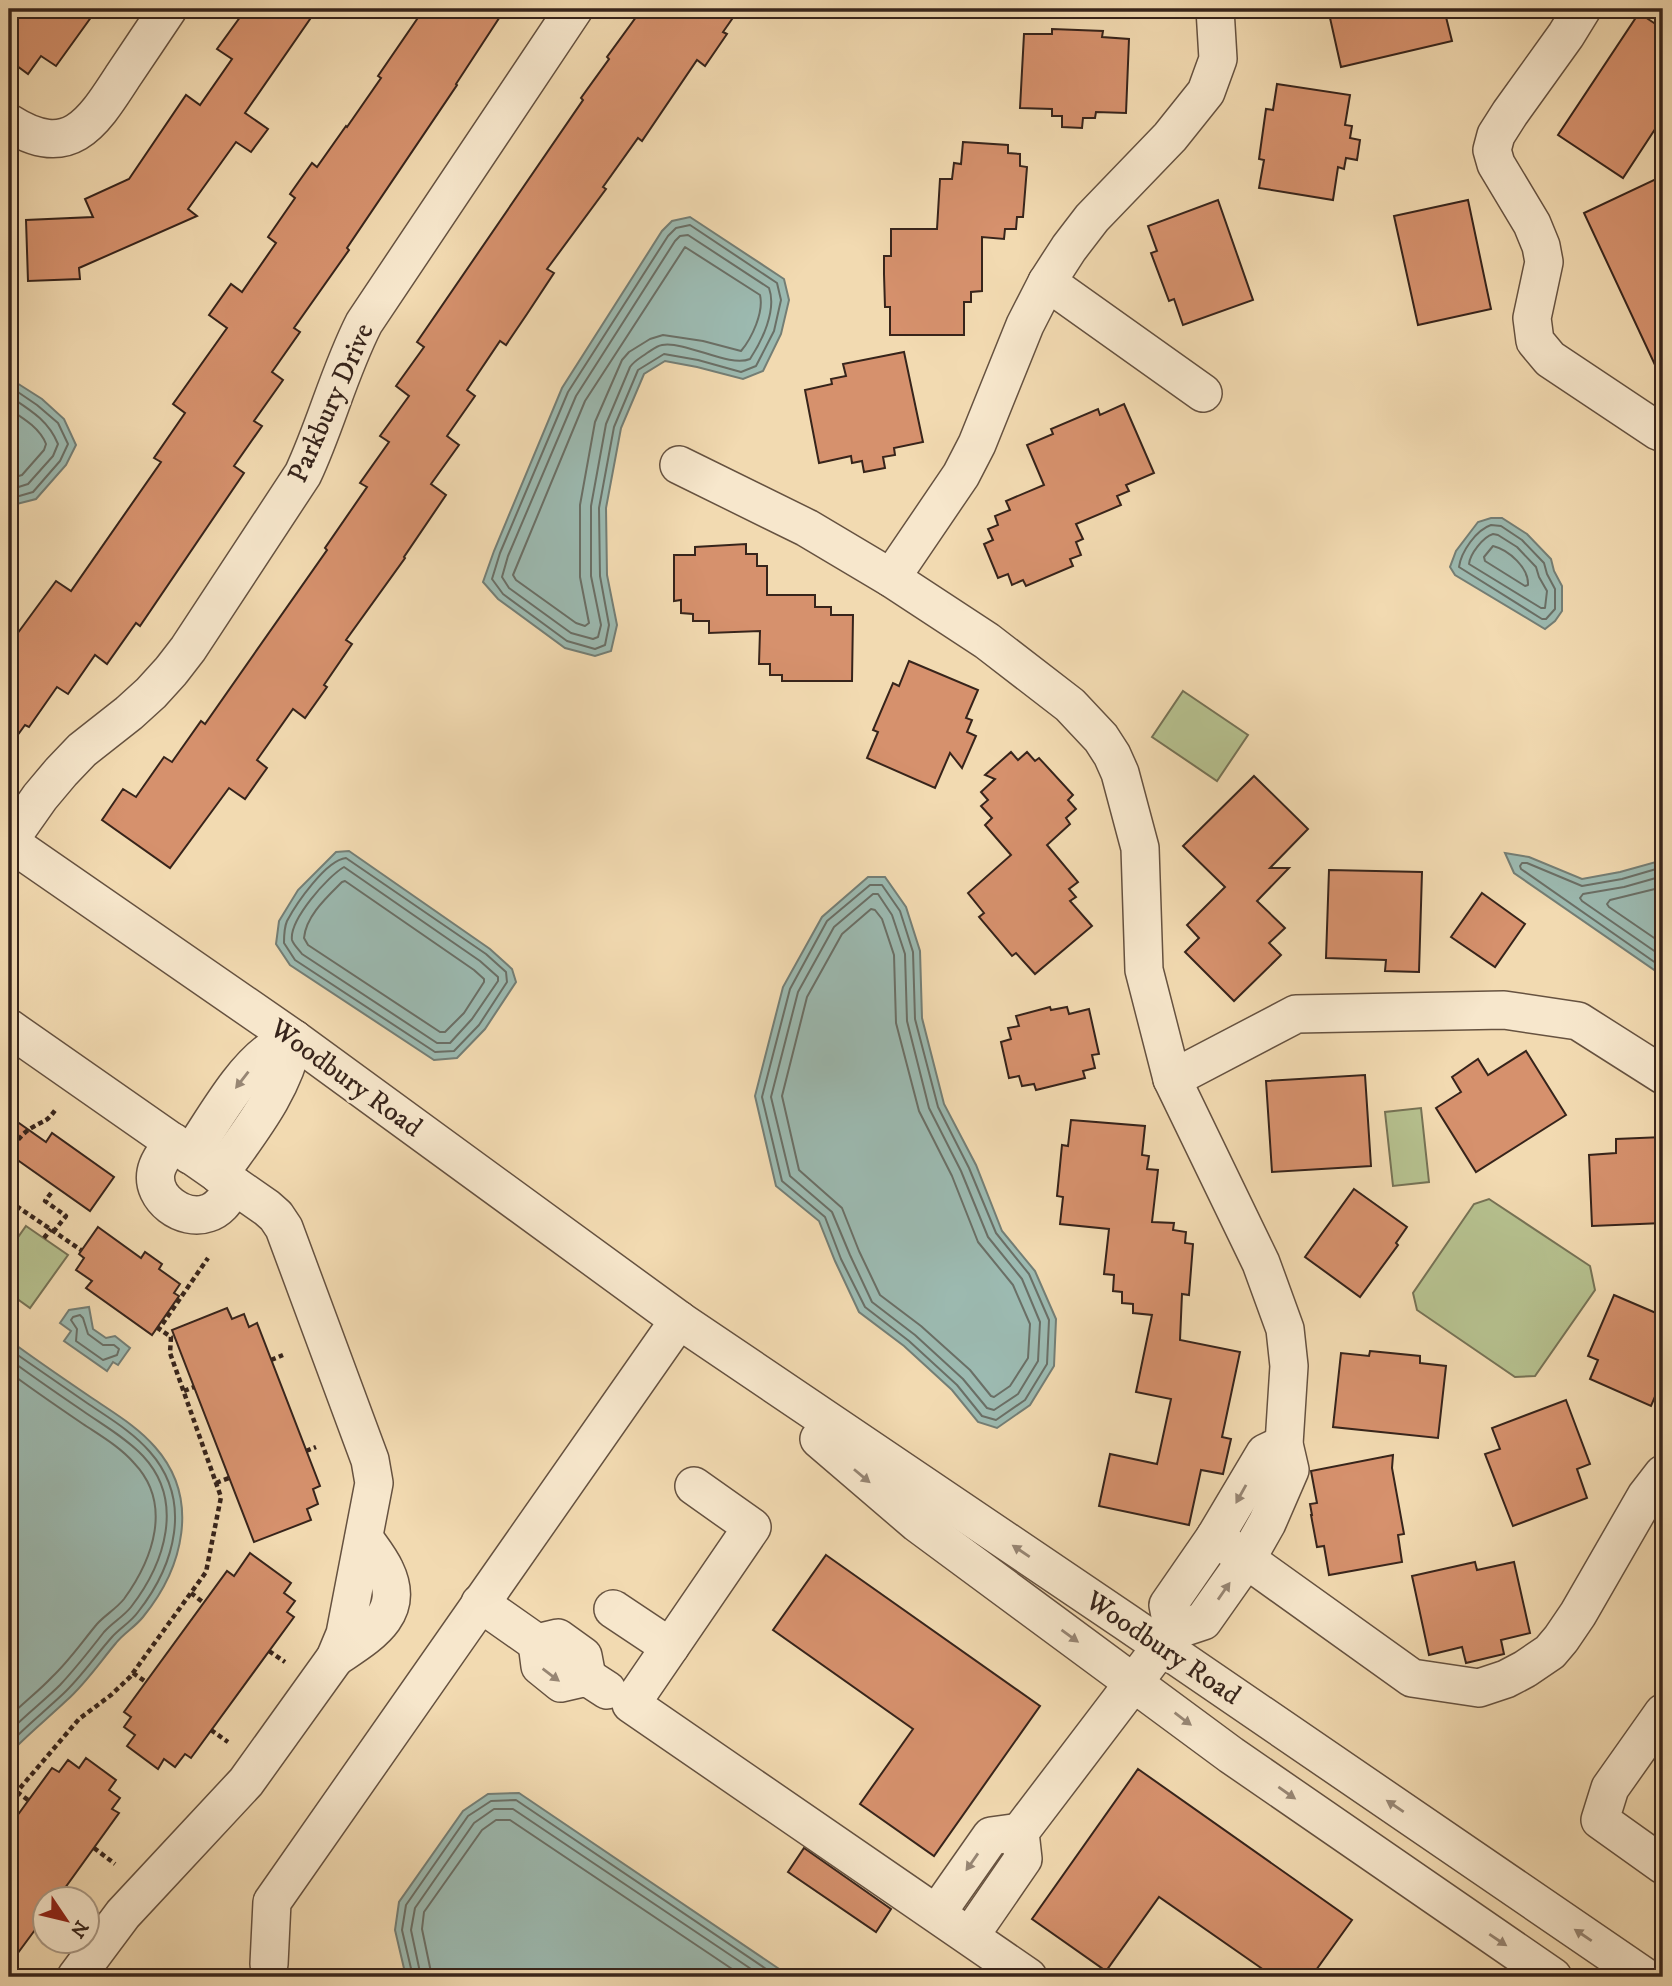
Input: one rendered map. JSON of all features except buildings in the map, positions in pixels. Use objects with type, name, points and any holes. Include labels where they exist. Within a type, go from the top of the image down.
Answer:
[{"type":"street","points":[[9,123],[42,138],[55,139],[80,131],[100,111],[168,9]]},
{"type":"street","name":"Parkbury Drive","points":[[9,841],[61,772],[82,750],[151,693],[188,649],[303,474],[317,445],[340,375],[364,323],[574,9]]},
{"type":"street","points":[[891,578],[961,475],[977,444],[1025,325],[1069,248],[1092,218],[1170,137],[1206,92],[1218,59],[1214,9]]},
{"type":"street","points":[[1582,9],[1510,113],[1496,135],[1492,150],[1496,164],[1532,225],[1541,246],[1544,262],[1532,318],[1535,341],[1550,359],[1663,433]]},
{"type":"street","points":[[1048,282],[1203,393]]},
{"type":"street","points":[[679,465],[807,528],[891,578],[987,641],[1070,705],[1101,738],[1120,773],[1140,848],[1144,970],[1172,1079],[1261,1263],[1285,1329],[1289,1366],[1284,1444],[1290,1470],[1267,1523],[1246,1560],[1203,1621],[1168,1639],[1020,1832],[1023,1859],[970,1936]]},
{"type":"street","name":"Woodbury Road","points":[[9,841],[294,1039],[679,1321],[1168,1639],[1645,1977]]},
{"type":"street","points":[[1172,1079],[1296,1014],[1504,1010],[1578,1021],[1663,1075]]},
{"type":"street","points":[[9,1028],[276,1216],[284,1228],[370,1460],[374,1483],[345,1634],[335,1658],[246,1782],[122,1914],[76,1977]]},
{"type":"street","points":[[204,1164],[241,1080],[257,1061],[275,1047],[294,1039]]},
{"type":"street","points":[[269,1965],[272,1902],[679,1321]]},
{"type":"street","name":"Woodbury Road","points":[[679,1321],[917,1523],[1230,1755],[1553,1977]]},
{"type":"street","points":[[1168,1639],[1168,1605],[1215,1537],[1265,1453],[1284,1444]]},
{"type":"street","points":[[1215,1537],[1412,1678],[1479,1688],[1516,1674],[1550,1652],[1578,1614],[1646,1496],[1663,1474]]},
{"type":"street","points":[[631,1704],[752,1527],[694,1486]]},
{"type":"street","points":[[480,1602],[537,1643],[558,1639],[583,1656],[587,1677],[631,1704],[1028,1977]]},
{"type":"street","points":[[612,1609],[670,1647]]},
{"type":"street","points":[[1663,1713],[1651,1755],[1610,1788],[1600,1821],[1663,1865]]},
{"type":"street","points":[[937,1913],[990,1836],[1020,1832]]},
{"type":"path","points":[[9,1154],[17,1140],[32,1127],[47,1121],[56,1109]]},
{"type":"path","points":[[44,1238],[65,1216],[45,1201],[51,1194]]},
{"type":"path","points":[[9,1196],[10,1203],[81,1250]]},
{"type":"path","points":[[9,1801],[79,1719],[111,1695],[132,1673],[206,1572],[221,1497],[170,1353],[171,1337],[159,1329],[208,1258]]},
{"type":"path","points":[[271,1360],[283,1355]]},
{"type":"path","points":[[184,1391],[194,1387]]},
{"type":"path","points":[[306,1451],[316,1447]]},
{"type":"path","points":[[216,1483],[229,1478]]},
{"type":"path","points":[[191,1593],[204,1603]]},
{"type":"path","points":[[269,1651],[285,1662]]},
{"type":"path","points":[[132,1673],[146,1682]]},
{"type":"path","points":[[211,1730],[228,1742]]},
{"type":"path","points":[[17,1792],[28,1800]]},
{"type":"path","points":[[94,1848],[115,1864]]},
{"type":"green space","points":[[1183,691],[1248,735],[1217,781],[1152,737]]},
{"type":"green space","points":[[1421,1108],[1429,1182],[1393,1186],[1385,1112]]},
{"type":"green space","points":[[1489,1199],[1590,1266],[1595,1290],[1535,1376],[1515,1377],[1417,1310],[1413,1293],[1474,1204]]},
{"type":"green space","points":[[26,1226],[68,1255],[30,1308],[9,1293],[9,1250]]},
{"type":"water","points":[[690,217],[784,279],[789,300],[781,334],[763,371],[743,379],[665,361],[644,374],[621,428],[606,508],[607,575],[617,625],[611,651],[595,656],[565,648],[498,599],[483,582],[562,388],[662,231],[672,221]]},
{"type":"water","points":[[9,378],[42,399],[64,419],[76,445],[66,465],[36,499],[9,506]]},
{"type":"water","points":[[1502,518],[1527,534],[1551,559],[1562,586],[1562,611],[1545,629],[1455,575],[1450,567],[1456,551],[1478,522]]},
{"type":"water","points":[[349,851],[490,949],[512,969],[516,982],[485,1029],[457,1058],[434,1060],[290,965],[276,944],[279,921],[298,890],[336,852]]},
{"type":"water","points":[[1505,853],[1529,857],[1582,879],[1663,860],[1663,976],[1514,873]]},
{"type":"water","points":[[868,877],[885,877],[906,907],[920,951],[922,1018],[944,1104],[976,1165],[1002,1231],[1035,1271],[1056,1319],[1054,1366],[1030,1405],[997,1428],[978,1422],[952,1390],[904,1346],[859,1312],[819,1221],[776,1186],[755,1096],[783,987],[822,917]]},
{"type":"water","points":[[89,1307],[93,1329],[106,1338],[115,1336],[130,1348],[118,1365],[113,1362],[107,1371],[64,1341],[71,1331],[60,1323],[69,1310]]},
{"type":"water","points":[[9,1340],[141,1433],[169,1467],[178,1489],[182,1511],[177,1555],[157,1598],[80,1687],[9,1754]]},
{"type":"water","points":[[519,1793],[791,1977],[406,1977],[395,1930],[399,1902],[463,1811],[488,1794]]}]
